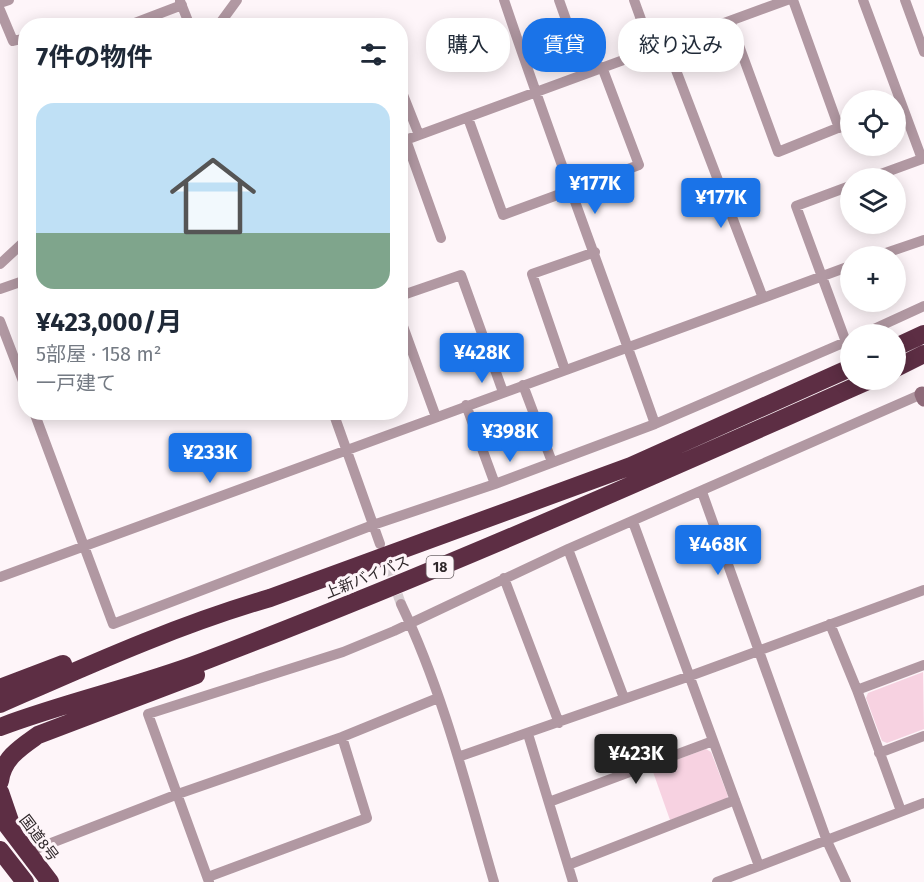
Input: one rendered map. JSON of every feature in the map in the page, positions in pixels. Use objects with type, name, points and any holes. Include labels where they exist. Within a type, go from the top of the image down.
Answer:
[{"type":"highway","points":[[906,342],[924,334]]},
{"type":"highway","points":[[906,363],[924,354]]},
{"type":"highway","name":"上新バイパス","points":[[0,704],[218,613],[270,598],[631,466],[840,372]]},
{"type":"highway","name":"上新バイパス","points":[[0,727],[198,663],[359,601],[621,490],[847,390]]},
{"type":"highway","points":[[0,781],[1,772],[7,762],[18,749],[38,735],[199,674],[359,601]]},
{"type":"highway","points":[[0,688],[129,639],[218,613]]},
{"type":"highway","points":[[0,792],[15,836]]},
{"type":"highway","name":"国道8号","points":[[0,816],[50,882]]},
{"type":"highway","points":[[0,850],[25,882]]},
{"type":"street","points":[[0,3],[9,0]]},
{"type":"street","points":[[224,18],[237,0]]},
{"type":"street","points":[[504,0],[655,424]]},
{"type":"street","points":[[559,0],[585,73]]},
{"type":"street","points":[[634,0],[640,18]]},
{"type":"street","points":[[744,59],[778,152],[839,128],[793,0]]},
{"type":"street","points":[[863,0],[893,90]]},
{"type":"street","points":[[905,0],[924,52]]},
{"type":"street","points":[[738,18],[780,1]]},
{"type":"street","points":[[145,18],[181,2],[187,18]]},
{"type":"street","points":[[0,10],[13,41],[18,40]]},
{"type":"street","points":[[408,139],[588,72]]},
{"type":"street","points":[[468,118],[502,214],[639,165],[604,72]]},
{"type":"street","points":[[677,72],[763,298]]},
{"type":"street","points":[[408,107],[419,135]]},
{"type":"street","points":[[897,168],[922,159],[906,120]]},
{"type":"street","points":[[912,132],[924,128]]},
{"type":"street","points":[[408,154],[441,238]]},
{"type":"street","points":[[840,190],[796,206],[841,324]]},
{"type":"street","points":[[906,246],[924,240]]},
{"type":"street","points":[[0,264],[18,247]]},
{"type":"street","points":[[565,370],[532,274],[595,252]]},
{"type":"street","points":[[0,576],[840,270]]},
{"type":"street","points":[[408,293],[461,275],[503,392]]},
{"type":"street","points":[[0,289],[18,283]]},
{"type":"street","points":[[885,324],[924,306]]},
{"type":"street","points":[[0,321],[18,368]]},
{"type":"street","points":[[408,340],[436,417]]},
{"type":"street","points":[[37,420],[113,624],[373,525],[495,484],[655,424],[840,344]]},
{"type":"street","points":[[523,385],[552,462]]},
{"type":"street","points":[[342,737],[367,818],[208,879],[148,714],[343,652],[394,631],[568,549],[923,395]]},
{"type":"street","points":[[466,405],[495,484]]},
{"type":"street","points":[[336,420],[380,543]]},
{"type":"street","points":[[702,492],[827,841],[846,882]]},
{"type":"street","points":[[633,522],[759,866]]},
{"type":"street","points":[[568,549],[624,698]]},
{"type":"street","points":[[504,578],[558,723]]},
{"type":"street","points":[[458,757],[690,676],[924,590]]},
{"type":"street","points":[[401,604],[410,622],[458,757],[494,882]]},
{"type":"street","points":[[830,624],[857,690],[900,811]]},
{"type":"street","points":[[857,690],[924,665]]},
{"type":"street","points":[[28,852],[178,794],[342,737],[438,698]]},
{"type":"street","points":[[528,734],[573,882]]},
{"type":"street","points":[[879,753],[924,736]]},
{"type":"street","points":[[549,802],[713,741]]},
{"type":"street","points":[[568,865],[735,800]]},
{"type":"street","points":[[717,882],[924,803]]},
{"type":"shaded area","points":[[923,672],[924,729],[887,743],[882,741],[866,698],[868,693]]},
{"type":"shaded area","points":[[706,749],[711,752],[728,796],[725,801],[670,820],[652,769]]},
{"type":"tunnel","points":[[383,552],[401,604]]}]
